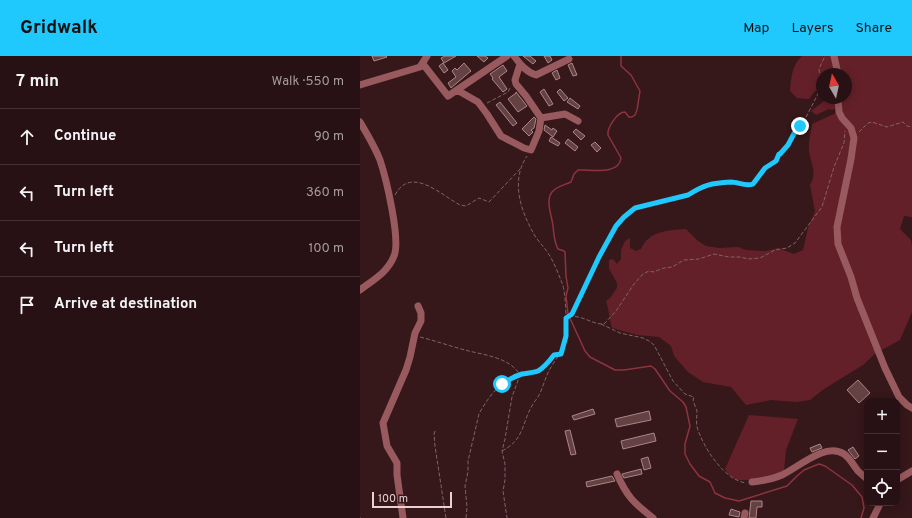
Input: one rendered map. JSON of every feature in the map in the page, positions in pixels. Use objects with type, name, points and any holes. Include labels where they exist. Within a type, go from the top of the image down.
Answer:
[{"type":"street","points":[[360,85],[420,67],[424,64],[427,56]]},
{"type":"street","points":[[424,64],[448,96],[507,56]]},
{"type":"street","points":[[514,56],[531,74],[536,75],[569,59]]},
{"type":"street","points":[[834,56],[837,68]]},
{"type":"street","points":[[457,90],[468,95],[481,106],[501,136],[531,150],[539,131],[541,118],[516,84],[515,80],[520,64]]},
{"type":"street","points":[[838,104],[839,112],[853,134],[854,141],[837,227],[838,244],[851,277],[857,298],[885,368],[899,397],[912,408]]},
{"type":"street","points":[[541,118],[565,114],[578,121]]},
{"type":"street","points":[[360,122],[379,159],[386,182],[392,211],[397,250],[394,258],[378,278],[360,290]]},
{"type":"street","points":[[403,518],[397,475],[397,463],[387,446],[383,423],[409,363],[414,336],[421,321],[421,313],[418,306]]},
{"type":"street","points":[[752,482],[784,474],[794,467],[820,454],[837,451],[850,459],[864,476]]},
{"type":"street","points":[[900,478],[912,471]]},
{"type":"street","points":[[617,474],[624,490],[635,504],[654,518]]},
{"type":"street","points":[[873,518],[880,506]]},
{"type":"path","points":[[569,317],[575,308],[613,231],[624,217],[632,210],[688,195],[707,185],[733,182],[750,185],[753,184],[765,168],[776,161],[779,154],[788,145],[797,128],[804,121],[820,88],[819,69],[824,56]]},
{"type":"path","points":[[481,106],[508,92],[515,80]]},
{"type":"path","points":[[853,134],[857,134],[868,123],[872,122],[887,127],[903,122],[907,126],[912,127]]},
{"type":"path","points":[[601,324],[606,322],[616,311],[634,284],[643,274],[649,271],[653,272],[672,267],[684,260],[699,259],[714,254],[748,259],[760,258],[775,250],[787,248],[795,243],[802,236],[808,224],[822,207],[834,167],[844,143],[847,124]]},
{"type":"path","points":[[502,450],[512,445],[516,441],[547,374],[561,354],[566,336],[564,288],[548,252],[536,237],[523,209],[518,190],[521,168],[525,158],[531,150]]},
{"type":"path","points":[[394,199],[403,185],[408,182],[414,182],[426,184],[460,205],[466,206],[478,198],[489,202],[521,168]]},
{"type":"path","points":[[566,318],[576,316],[601,324],[620,333],[643,338],[654,345],[674,381],[685,394],[694,397],[693,400],[697,411],[696,421],[698,431],[717,463],[724,472],[739,481],[745,483],[752,482]]},
{"type":"path","points":[[414,336],[440,341],[465,350],[494,357],[512,366],[520,375]]},
{"type":"path","points":[[466,518],[467,507],[465,486],[468,472],[468,461],[479,414],[492,393],[508,380],[540,370],[554,355],[561,354]]},
{"type":"path","points":[[507,518],[503,491],[505,464],[502,450],[506,439],[512,397],[520,375]]},
{"type":"path","points":[[435,431],[435,446],[446,518]]},
{"type":"shaded area","points":[[802,56],[912,56],[912,217],[904,216],[900,229],[911,240],[912,246],[912,312],[900,340],[880,351],[844,256],[838,229],[856,137],[838,108],[832,110],[829,109],[816,115],[811,111],[820,104],[852,104],[852,68],[816,68],[816,91],[809,99],[797,98],[790,91],[794,68]]},
{"type":"shaded area","points":[[836,113],[850,129],[853,137],[835,231],[877,352],[863,365],[824,389],[810,400],[796,402],[771,400],[746,405],[731,387],[703,382],[688,372],[674,356],[671,346],[659,337],[637,335],[612,328],[606,301],[617,288],[617,283],[609,269],[609,260],[613,259],[617,264],[621,259],[621,250],[625,241],[630,238],[630,248],[636,251],[641,249],[644,243],[654,235],[666,231],[686,229],[698,241],[706,246],[719,248],[738,247],[746,250],[766,251],[778,248],[794,254],[803,250],[808,228],[815,211],[810,185],[813,176],[809,147],[812,124]]},
{"type":"shaded area","points":[[749,415],[798,419],[786,450],[784,471],[775,476],[754,480],[736,480],[729,475],[725,469]]},
{"type":"building","points":[[372,56],[386,56],[387,57],[374,61]]},
{"type":"building","points":[[445,56],[456,56],[444,63],[441,58]]},
{"type":"building","points":[[477,56],[485,56],[488,58],[484,62]]},
{"type":"building","points":[[523,56],[530,56],[536,61],[533,64]]},
{"type":"building","points":[[544,56],[550,56],[552,60],[548,63]]},
{"type":"building","points":[[443,63],[448,70],[444,73],[439,66]]},
{"type":"building","points":[[464,63],[471,71],[451,88],[448,83],[456,77],[452,71],[455,68],[457,70]]},
{"type":"building","points":[[572,63],[577,75],[573,76],[568,65]]},
{"type":"building","points":[[503,65],[507,71],[499,77],[507,89],[503,92],[492,79],[493,78],[490,74]]},
{"type":"building","points":[[557,70],[560,78],[556,80],[552,73]]},
{"type":"building","points":[[544,89],[553,104],[549,106],[540,92]]},
{"type":"building","points":[[560,89],[568,98],[564,101],[557,92]]},
{"type":"building","points":[[516,92],[527,106],[518,112],[508,99]]},
{"type":"building","points":[[570,98],[580,106],[578,109],[567,102]]},
{"type":"building","points":[[500,102],[517,123],[513,126],[496,105]]},
{"type":"building","points":[[534,117],[536,119],[534,128],[531,130],[533,132],[529,136],[522,129]]},
{"type":"building","points":[[545,125],[552,130],[553,128],[557,131],[553,137],[544,130]]},
{"type":"building","points":[[576,129],[585,136],[581,140],[573,132]]},
{"type":"building","points":[[551,137],[560,143],[558,146],[549,141]]},
{"type":"building","points":[[568,139],[578,147],[575,151],[565,143]]},
{"type":"building","points":[[595,142],[601,148],[597,152],[591,145]]},
{"type":"building","points":[[858,380],[870,393],[859,403],[847,390]]},
{"type":"building","points":[[593,409],[595,414],[574,420],[572,416]]},
{"type":"building","points":[[649,411],[651,420],[617,427],[615,419]]},
{"type":"building","points":[[570,430],[576,454],[571,455],[565,431]]},
{"type":"building","points":[[654,433],[656,441],[623,449],[621,441]]},
{"type":"building","points":[[820,444],[822,448],[812,452],[810,448]]},
{"type":"building","points":[[853,447],[859,456],[855,459],[848,450]]},
{"type":"building","points":[[648,457],[651,468],[644,470],[641,459]]},
{"type":"building","points":[[641,469],[642,474],[624,478],[622,474]]},
{"type":"building","points":[[612,476],[615,481],[587,487],[586,482]]},
{"type":"building","points":[[751,501],[762,501],[762,507],[757,507],[756,518],[749,518]]},
{"type":"building","points":[[731,509],[740,512],[739,517],[729,515]]},
{"type":"waterway","points":[[621,56],[621,66],[631,75],[640,91],[635,115],[629,117],[625,112],[622,113],[616,117],[609,128],[608,135],[621,158],[619,164],[610,169],[596,171],[578,170],[574,174],[571,182],[552,192],[549,200],[554,238],[558,249],[565,252],[568,288],[566,296],[568,314],[585,351],[590,357],[615,370],[651,366],[655,369],[670,391],[683,402],[686,407],[690,426],[685,444],[685,454],[699,476],[710,482],[715,493],[725,498],[739,501],[787,486],[804,470],[819,464],[825,466],[852,485],[862,497],[864,508],[861,518]]},
{"type":"route","points":[[502,384],[520,375],[540,370],[554,355],[561,354],[566,336],[566,318],[572,314],[613,231],[627,214],[635,208],[688,195],[707,185],[733,182],[745,185],[753,184],[762,171],[776,161],[778,155],[788,145],[797,128],[800,126]]}]
